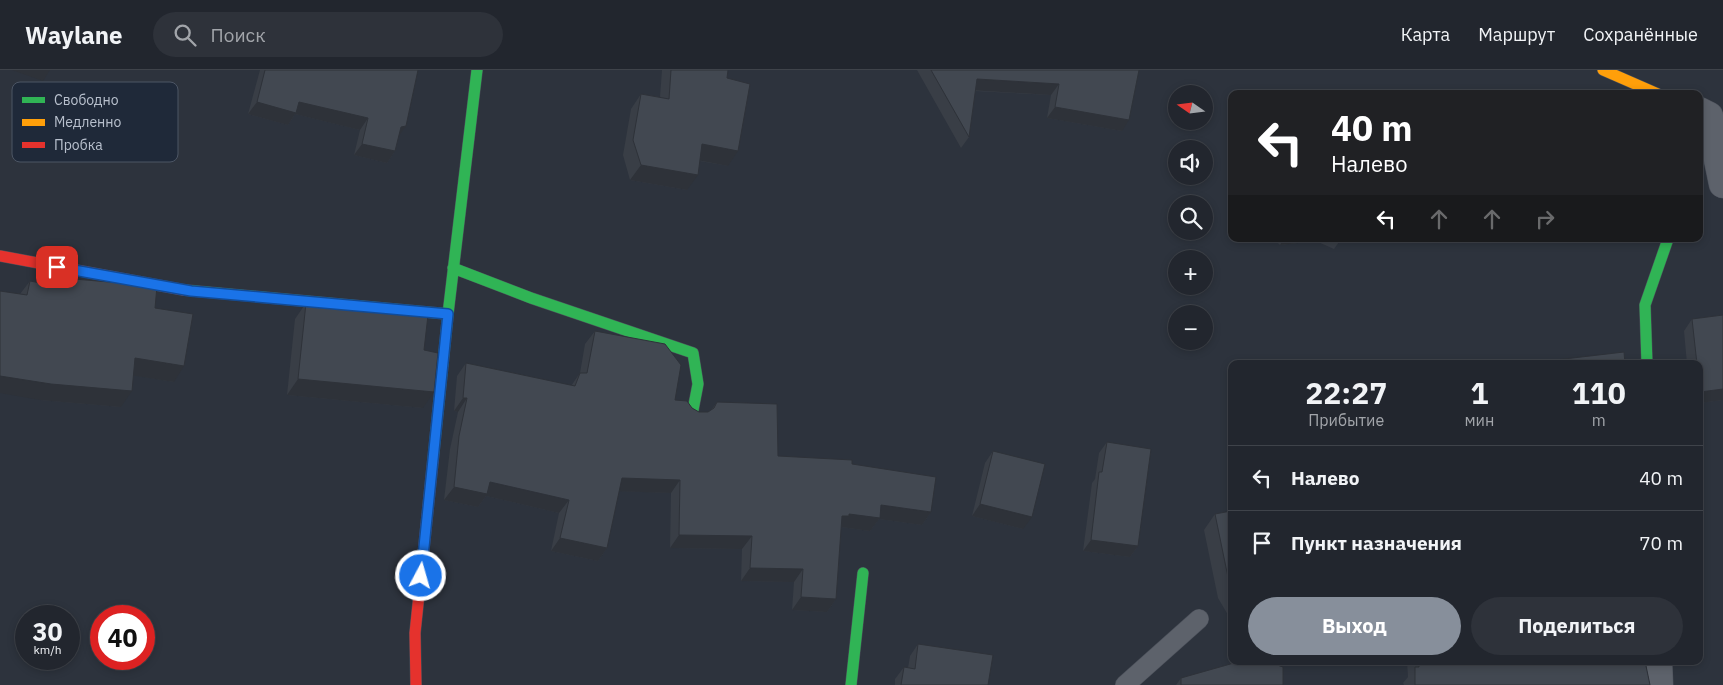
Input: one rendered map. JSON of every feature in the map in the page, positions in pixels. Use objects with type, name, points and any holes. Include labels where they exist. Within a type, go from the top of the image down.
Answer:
[{"type":"street","points":[[416,685],[415,633],[448,314],[476,70]]},
{"type":"street","points":[[1603,70],[1649,90]]},
{"type":"street","points":[[1704,113],[1723,184]]},
{"type":"street","points":[[1647,360],[1645,305],[1667,242]]},
{"type":"street","points":[[0,256],[191,291],[448,314]]},
{"type":"street","points":[[453,268],[531,298],[693,352],[698,384],[693,410]]},
{"type":"street","points":[[851,685],[863,574]]},
{"type":"street","points":[[1658,665],[1659,685]]},
{"type":"lane","points":[[1125,685],[1198,619]]},
{"type":"building","points":[[265,70],[418,70],[406,126],[401,127],[395,151],[362,144],[368,118],[299,102],[296,113],[257,102]]},
{"type":"building","points":[[671,70],[728,70],[727,78],[750,84],[738,151],[702,144],[698,175],[641,165],[633,140],[641,94],[669,99]]},
{"type":"building","points":[[931,70],[1139,70],[1129,120],[1055,107],[1059,84],[977,79],[969,137]]},
{"type":"building","points":[[50,277],[157,286],[155,308],[193,314],[184,366],[135,358],[132,391],[51,384],[0,376],[0,291],[27,295],[30,281],[46,284]]},
{"type":"building","points":[[306,303],[428,315],[424,350],[438,353],[434,392],[298,379]]},
{"type":"building","points":[[1723,315],[1723,389],[1703,392],[1703,360],[1697,360],[1692,319]]},
{"type":"building","points":[[595,331],[665,344],[681,365],[675,400],[687,401],[692,408],[699,412],[708,412],[714,408],[717,402],[777,404],[778,456],[852,460],[852,464],[936,477],[931,512],[881,505],[880,518],[849,514],[849,516],[842,516],[836,599],[801,597],[803,569],[750,568],[752,536],[679,535],[680,480],[622,478],[607,548],[560,538],[569,500],[490,482],[487,494],[454,487],[459,436],[467,398],[463,398],[466,363],[575,386],[580,373],[587,373]]},
{"type":"building","points":[[1624,352],[1625,360],[1555,360]]},
{"type":"building","points":[[1107,442],[1151,449],[1138,546],[1091,540],[1099,472],[1102,472]]},
{"type":"building","points":[[993,451],[1045,464],[1032,517],[980,504]]},
{"type":"building","points":[[1228,512],[1228,577],[1215,514]]},
{"type":"building","points":[[918,644],[993,655],[988,685],[901,685],[904,667],[915,669]]},
{"type":"building","points":[[1228,665],[1277,665],[1283,667],[1283,685],[1181,685],[1181,678]]},
{"type":"building","points":[[1419,665],[1646,665],[1650,685],[1415,685],[1415,667],[1419,667]]},
{"type":"traffic: fast","points":[[433,460],[477,70]]},
{"type":"traffic: fast","points":[[1647,360],[1645,305],[1667,242]]},
{"type":"traffic: fast","points":[[453,268],[531,298],[693,353],[698,384],[693,410]]},
{"type":"traffic: fast","points":[[184,290],[448,314]]},
{"type":"traffic: fast","points":[[851,685],[863,573]]},
{"type":"traffic: slow","points":[[1603,70],[1649,90]]},
{"type":"traffic: jam","points":[[0,256],[184,290]]},
{"type":"traffic: jam","points":[[416,685],[415,633],[433,460]]},
{"type":"route","points":[[57,267],[191,291],[448,314],[421,576]]}]
